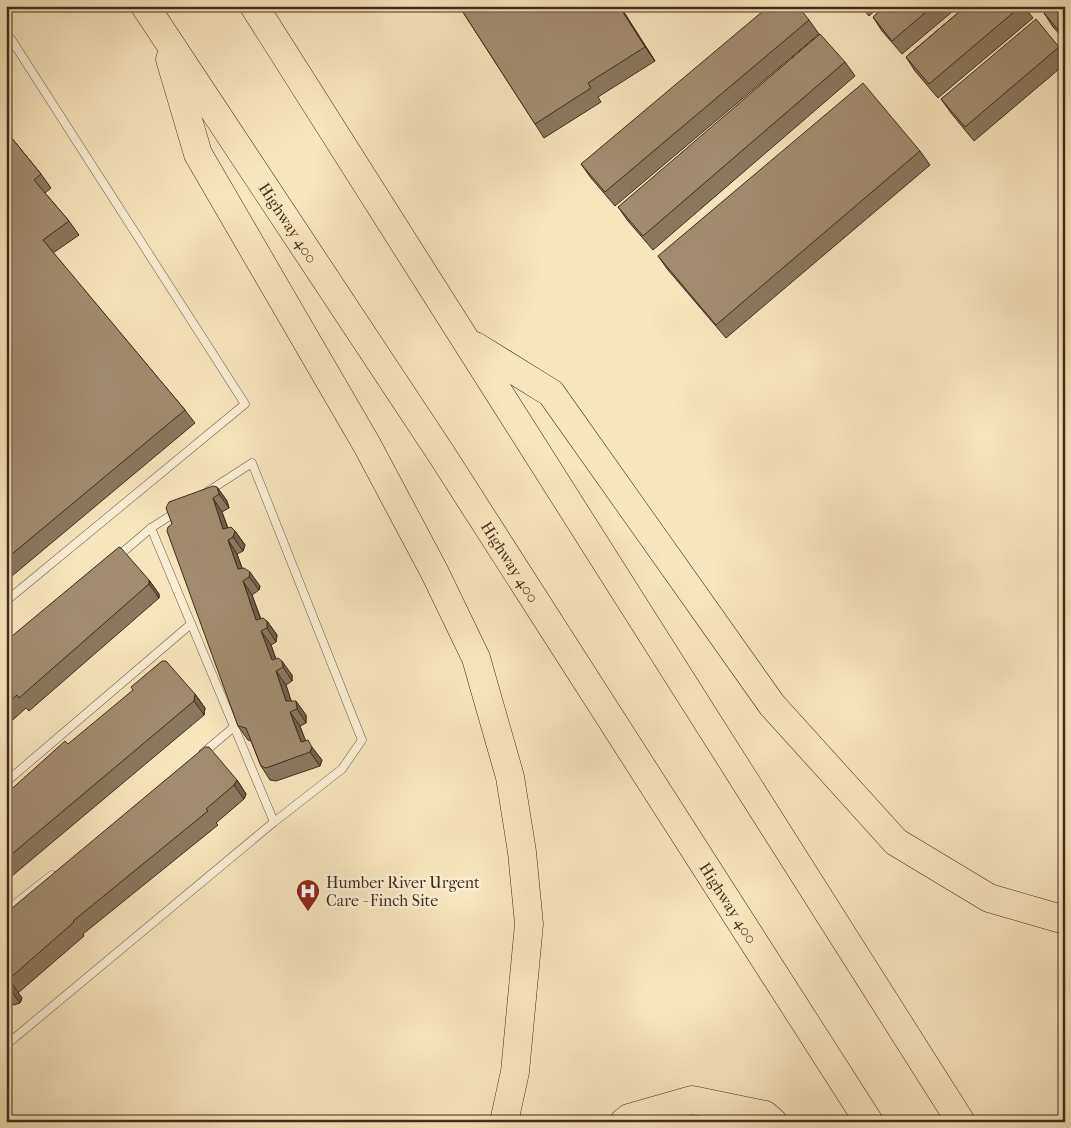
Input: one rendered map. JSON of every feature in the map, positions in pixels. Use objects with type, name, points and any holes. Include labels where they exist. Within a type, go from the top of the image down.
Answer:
[{"type":"highway","name":"Highway 400","points":[[145,6],[442,455],[869,1122]]},
{"type":"highway","points":[[254,6],[961,1122]]},
{"type":"highway","points":[[164,36],[198,154],[367,445],[434,571],[476,658],[510,777],[522,852],[529,924],[515,1072],[504,1122]]},
{"type":"highway","points":[[469,343],[551,393],[772,706],[896,842],[989,898],[1065,920]]},
{"type":"highway","points":[[624,1122],[629,1118],[692,1100],[765,1115],[773,1122]]},
{"type":"lane","points":[[6,601],[245,404],[11,38]]},
{"type":"lane","points":[[6,1045],[274,822],[342,769],[362,740],[252,462],[197,498]]},
{"type":"lane","points":[[112,561],[150,528],[182,508]]},
{"type":"lane","points":[[150,528],[274,822]]},
{"type":"lane","points":[[6,782],[191,624]]},
{"type":"lane","points":[[196,758],[234,727]]},
{"type":"lane","points":[[6,912],[60,868]]},
{"type":"building","points":[[459,6],[619,6],[645,47],[588,83],[591,88],[535,124]]},
{"type":"building","points":[[769,6],[798,6],[809,20],[605,192],[581,164]]},
{"type":"building","points":[[885,6],[933,6],[892,41],[873,17]]},
{"type":"building","points":[[966,6],[1021,6],[929,84],[906,57]]},
{"type":"building","points":[[1052,6],[1065,6],[1065,38],[1044,13]]},
{"type":"building","points":[[1036,19],[1059,47],[965,127],[941,99]]},
{"type":"building","points":[[820,34],[845,62],[643,236],[618,207]]},
{"type":"building","points":[[863,83],[920,151],[716,325],[658,256]]},
{"type":"building","points":[[6,131],[41,174],[34,180],[69,221],[43,240],[185,410],[6,559]]},
{"type":"building","points":[[213,486],[217,487],[219,494],[213,498],[223,529],[231,527],[235,531],[233,537],[228,540],[238,569],[244,568],[250,572],[249,577],[243,581],[256,620],[263,618],[267,621],[267,628],[261,631],[272,660],[278,658],[282,661],[283,667],[276,671],[286,701],[296,701],[297,709],[290,712],[301,742],[308,740],[312,747],[310,752],[266,768],[261,766],[246,728],[238,726],[167,531],[168,527],[172,524],[166,508],[169,502]]},
{"type":"building","points":[[119,547],[149,580],[149,584],[19,698],[17,695],[6,704],[6,641]]},
{"type":"building","points":[[162,661],[166,661],[195,694],[194,701],[6,859],[6,794],[65,741],[68,744],[133,690],[131,687]]},
{"type":"building","points":[[205,747],[209,747],[237,780],[234,785],[206,809],[208,811],[73,921],[9,979],[12,985],[6,991],[6,913]]},
{"type":"place","name":"Humber River Urgent Care - Finch Site","points":[[308,912]]}]
